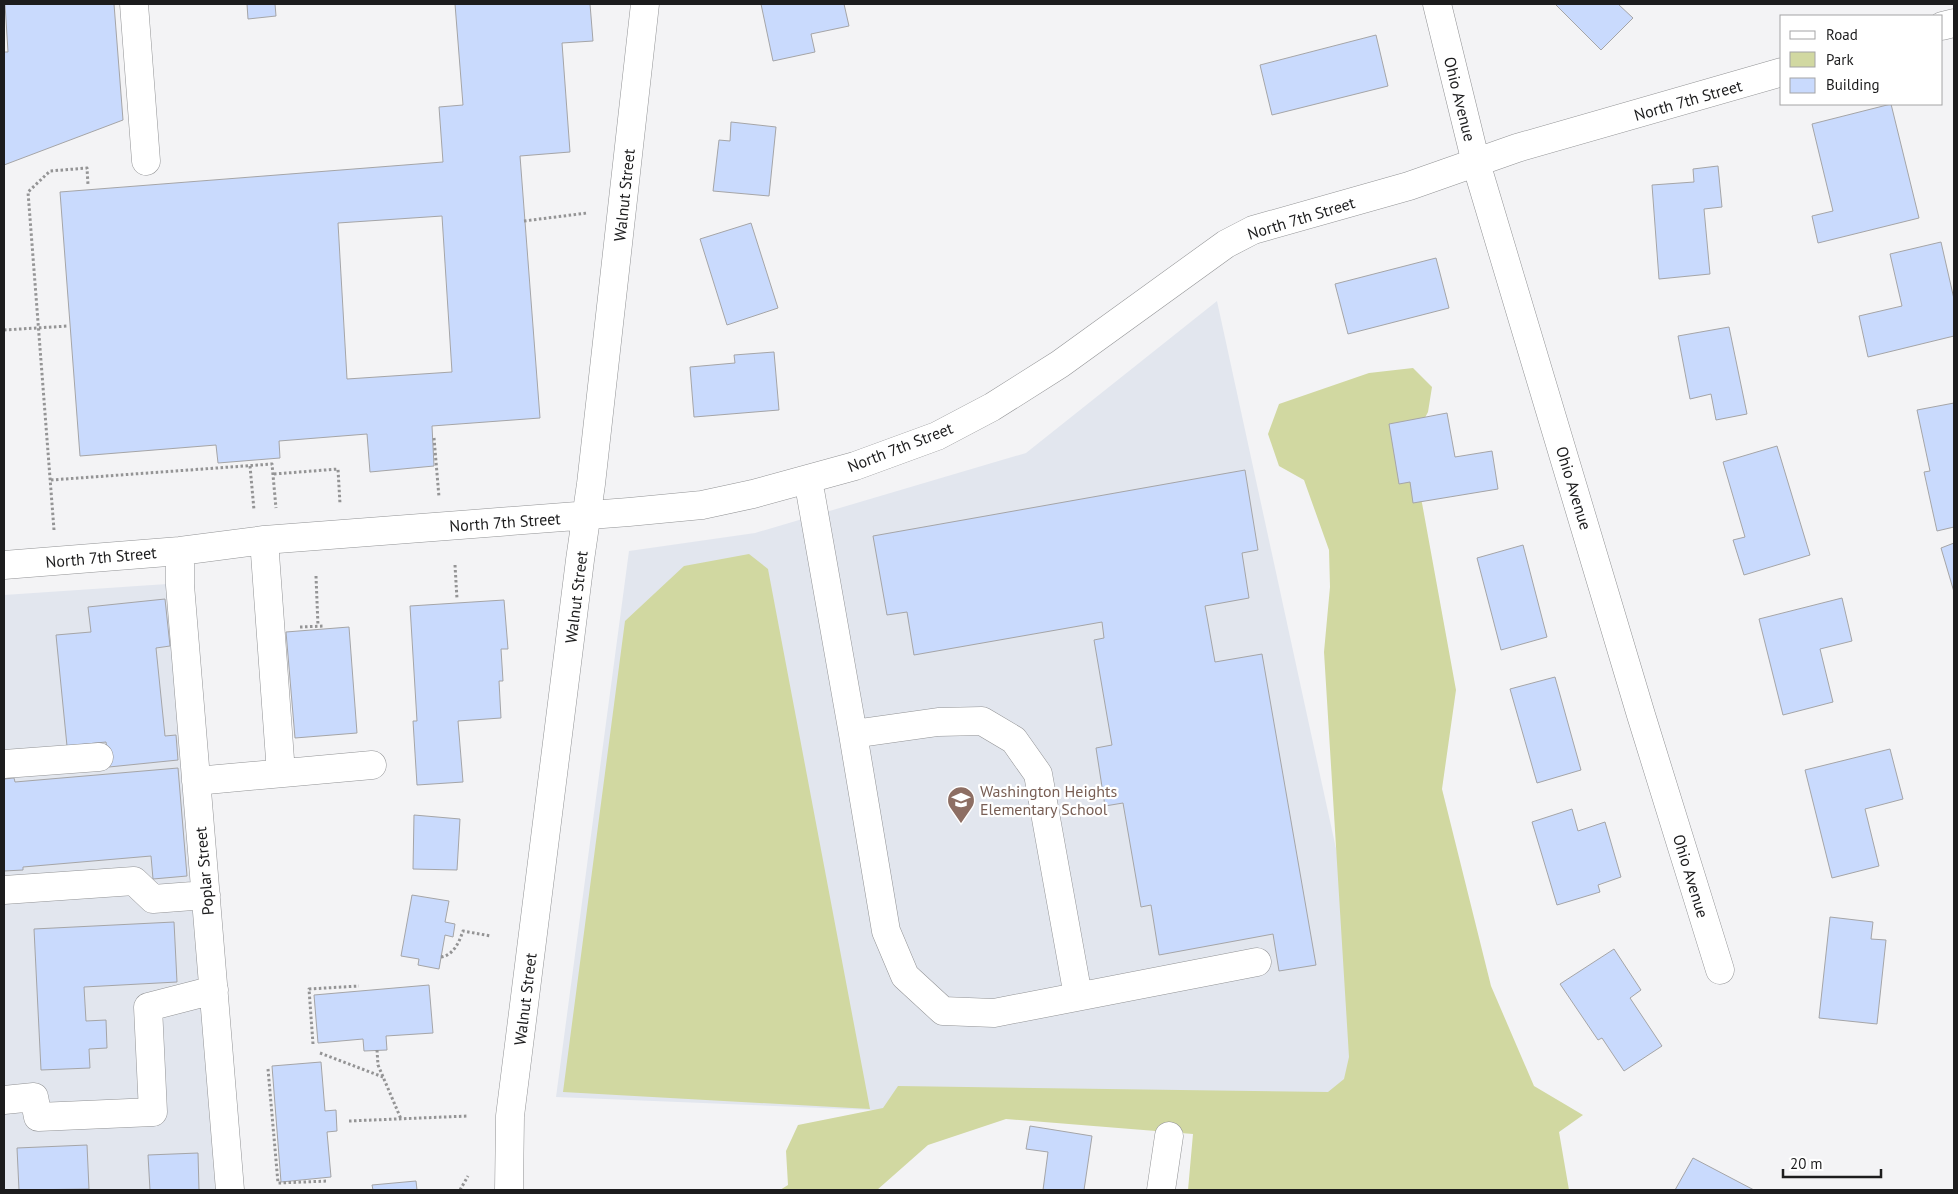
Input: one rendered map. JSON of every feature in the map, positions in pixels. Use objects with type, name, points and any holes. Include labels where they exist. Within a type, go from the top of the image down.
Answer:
[{"type":"street","points":[[134,4],[146,161]]},
{"type":"street","name":"Walnut Street","points":[[510,1190],[510,1116],[587,516],[645,4]]},
{"type":"street","name":"Ohio Avenue","points":[[1437,4],[1476,163],[1641,715],[1720,970]]},
{"type":"street","name":"North 7th Street","points":[[4,566],[180,551],[264,540],[587,516],[702,505],[753,494],[855,466],[937,436],[992,407],[1060,364],[1226,244],[1253,230],[1409,186],[1517,148],[1780,73]]},
{"type":"street","points":[[808,479],[886,931],[905,976],[943,1011],[994,1013],[1257,962]]},
{"type":"street","points":[[264,540],[281,773]]},
{"type":"street","name":"Poplar Street","points":[[180,551],[180,585],[230,1190]]},
{"type":"street","points":[[853,734],[938,722],[982,721],[1014,740],[1038,774],[1078,996]]},
{"type":"street","points":[[6,764],[99,757]]},
{"type":"street","points":[[196,781],[372,765]]},
{"type":"street","points":[[4,890],[134,882],[153,899],[206,895]]},
{"type":"street","points":[[4,1100],[34,1097],[38,1117],[154,1112],[148,1007],[214,990]]},
{"type":"street","points":[[1161,1190],[1169,1136]]},
{"type":"path","points":[[54,530],[28,192],[50,171],[87,168],[88,184]]},
{"type":"path","points":[[524,220],[587,212]]},
{"type":"path","points":[[4,330],[68,326]]},
{"type":"path","points":[[434,438],[440,499]]},
{"type":"path","points":[[51,480],[272,464],[276,512]]},
{"type":"path","points":[[250,466],[254,513]]},
{"type":"path","points":[[274,474],[338,469],[340,507]]},
{"type":"path","points":[[455,565],[457,599]]},
{"type":"path","points":[[316,576],[318,626]]},
{"type":"path","points":[[293,628],[325,626]]},
{"type":"path","points":[[441,957],[448,956],[454,949],[463,931],[491,936]]},
{"type":"path","points":[[313,1044],[309,989],[359,986]]},
{"type":"path","points":[[377,1050],[378,1065],[401,1119]]},
{"type":"path","points":[[320,1053],[383,1078]]},
{"type":"path","points":[[268,1069],[278,1183],[328,1181]]},
{"type":"path","points":[[349,1121],[468,1116]]},
{"type":"path","points":[[460,1190],[468,1176]]},
{"type":"shaded area","name":"Washington Heights Elementary School","points":[[1217,301],[1390,1097],[1326,1101],[870,1110],[556,1097],[629,551],[755,533],[1026,453]]},
{"type":"shaded area","points":[[167,584],[218,1190],[4,1190],[4,595]]},
{"type":"green space","points":[[1413,368],[1432,387],[1428,412],[1412,442],[1412,476],[1422,503],[1456,690],[1442,789],[1491,986],[1534,1086],[1583,1115],[1559,1132],[1569,1190],[1188,1190],[1193,1134],[1006,1119],[928,1145],[877,1190],[780,1190],[788,1185],[786,1151],[798,1125],[883,1108],[898,1086],[1328,1092],[1344,1079],[1349,1057],[1324,652],[1330,587],[1329,550],[1304,480],[1279,466],[1268,434],[1279,404],[1369,373]]},
{"type":"green space","points":[[749,554],[768,569],[870,1109],[563,1092],[625,621],[684,566]]},
{"type":"building","points":[[5,4],[114,4],[123,120],[4,165],[4,52],[8,52]]},
{"type":"building","points":[[247,4],[275,4],[276,16],[248,19]]},
{"type":"building","points":[[455,4],[590,4],[593,41],[562,43],[570,152],[520,156],[540,418],[432,426],[434,466],[370,472],[367,434],[279,441],[280,458],[218,463],[216,445],[80,456],[60,192],[443,162],[439,107],[463,105]],"holes":[[[442,216],[452,372],[347,379],[338,223]]]},
{"type":"building","points":[[761,4],[844,4],[849,26],[811,34],[815,52],[773,61]]},
{"type":"building","points":[[1557,4],[1618,4],[1633,18],[1601,50]]},
{"type":"building","points":[[1376,35],[1388,86],[1272,115],[1260,65]]},
{"type":"building","points":[[1891,105],[1919,218],[1818,243],[1812,216],[1833,211],[1812,124]]},
{"type":"building","points":[[731,122],[776,127],[769,196],[713,191],[719,140],[730,141]]},
{"type":"building","points":[[1718,166],[1722,207],[1704,209],[1710,274],[1659,279],[1652,185],[1694,182],[1693,169]]},
{"type":"building","points":[[751,223],[778,308],[727,325],[700,239]]},
{"type":"building","points":[[1941,242],[1954,299],[1954,336],[1868,357],[1859,316],[1902,306],[1890,254]]},
{"type":"building","points":[[1436,258],[1449,308],[1348,334],[1335,284]]},
{"type":"building","points":[[1729,327],[1747,414],[1716,420],[1711,394],[1690,399],[1678,336]]},
{"type":"building","points":[[774,352],[779,410],[694,417],[690,367],[735,363],[734,355]]},
{"type":"building","points":[[1954,403],[1954,527],[1937,531],[1924,472],[1930,471],[1917,410]]},
{"type":"building","points":[[1447,413],[1455,457],[1492,451],[1498,489],[1413,503],[1410,482],[1399,484],[1389,424]]},
{"type":"building","points":[[1777,446],[1810,555],[1744,575],[1733,540],[1745,537],[1723,462]]},
{"type":"building","points":[[1245,470],[1258,550],[1242,553],[1249,598],[1205,606],[1215,662],[1262,654],[1316,965],[1279,971],[1273,934],[1159,955],[1151,905],[1141,907],[1123,803],[1105,806],[1096,748],[1112,745],[1094,640],[1104,638],[1102,622],[914,655],[907,612],[887,615],[873,536]]},
{"type":"building","points":[[1954,543],[1954,592],[1941,548]]},
{"type":"building","points":[[1523,545],[1547,637],[1501,650],[1477,558]]},
{"type":"building","points":[[1842,598],[1852,641],[1820,649],[1833,702],[1783,715],[1759,619]]},
{"type":"building","points":[[165,599],[170,646],[156,648],[165,736],[176,735],[178,760],[109,767],[106,742],[67,746],[56,635],[91,632],[88,607]]},
{"type":"building","points":[[504,600],[508,649],[501,649],[503,681],[499,681],[501,718],[458,721],[463,782],[417,785],[413,721],[417,721],[410,606]]},
{"type":"building","points":[[349,627],[357,733],[295,738],[286,632]]},
{"type":"building","points":[[1555,677],[1581,770],[1537,783],[1510,689]]},
{"type":"building","points":[[1890,749],[1903,799],[1865,809],[1879,866],[1832,878],[1805,770]]},
{"type":"building","points":[[178,768],[187,876],[153,879],[151,856],[23,867],[23,870],[4,871],[4,779],[14,778],[15,782]]},
{"type":"building","points":[[1572,809],[1578,831],[1605,822],[1621,877],[1598,885],[1600,892],[1557,905],[1532,822]]},
{"type":"building","points":[[414,815],[460,819],[457,870],[413,869]]},
{"type":"building","points":[[412,895],[449,901],[445,922],[455,924],[453,937],[445,935],[439,969],[418,965],[419,959],[401,956]]},
{"type":"building","points":[[1830,917],[1873,922],[1871,939],[1886,940],[1877,1024],[1819,1018]]},
{"type":"building","points":[[174,922],[177,982],[84,987],[86,1021],[106,1020],[107,1048],[89,1049],[90,1068],[41,1070],[34,929]]},
{"type":"building","points":[[1614,949],[1641,990],[1630,998],[1662,1046],[1624,1071],[1602,1038],[1598,1040],[1560,984]]},
{"type":"building","points":[[429,985],[433,1033],[386,1036],[387,1050],[364,1051],[363,1039],[318,1043],[314,995]]},
{"type":"building","points":[[321,1062],[325,1111],[336,1110],[337,1131],[327,1132],[331,1177],[281,1182],[272,1066]]},
{"type":"building","points":[[1030,1126],[1092,1136],[1084,1190],[1043,1190],[1048,1152],[1026,1149]]},
{"type":"building","points":[[87,1145],[89,1189],[19,1190],[17,1148]]},
{"type":"building","points":[[198,1153],[199,1190],[150,1190],[148,1155]]},
{"type":"building","points":[[1693,1158],[1754,1190],[1675,1190]]},
{"type":"building","points":[[416,1181],[417,1190],[373,1190],[372,1185]]},
{"type":"place","name":"Washington Heights Elementary School","points":[[961,824]]}]
